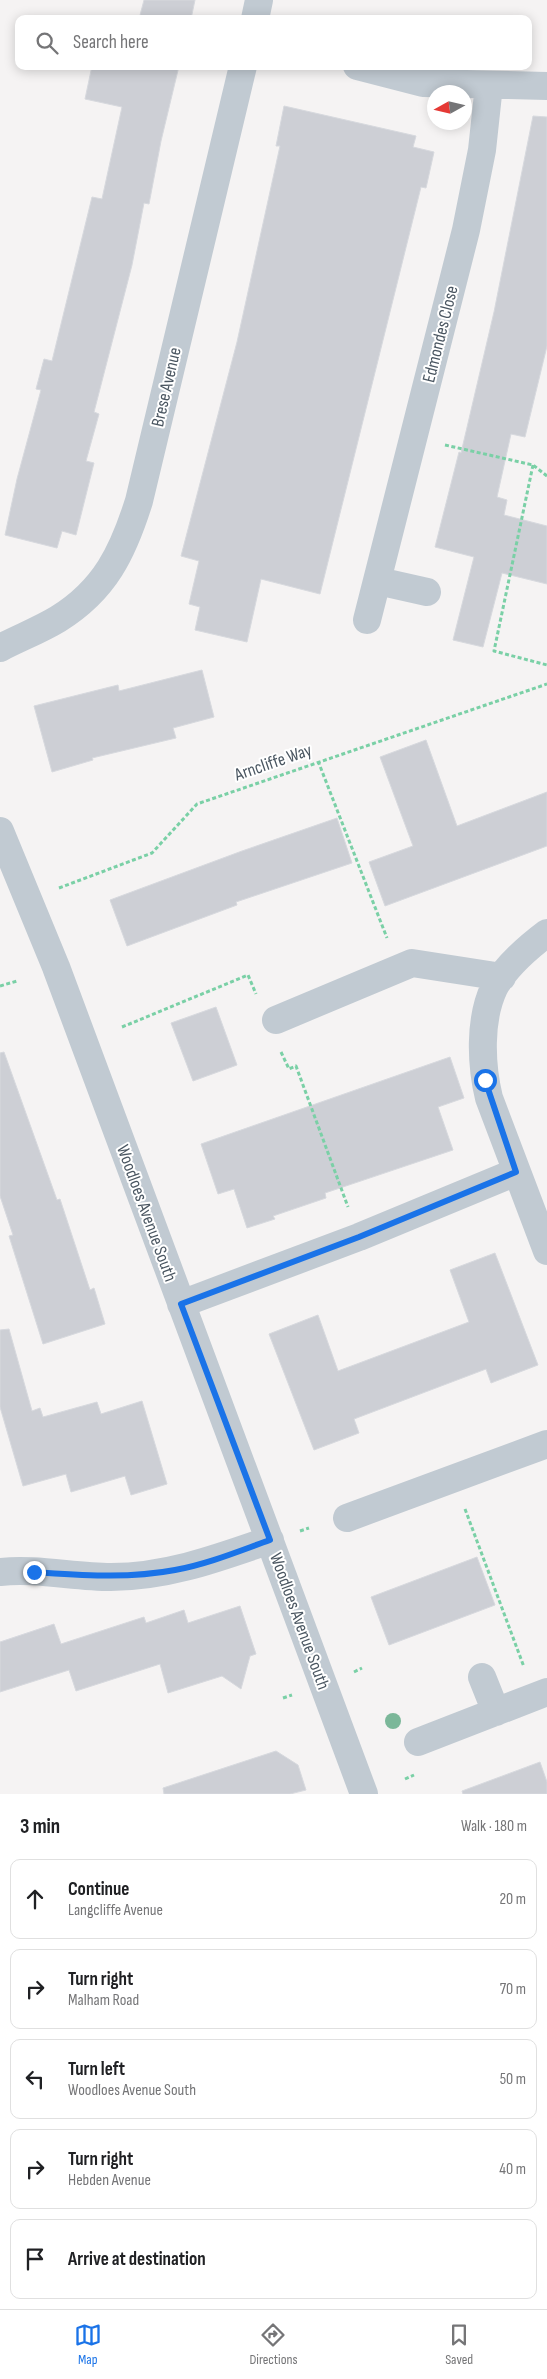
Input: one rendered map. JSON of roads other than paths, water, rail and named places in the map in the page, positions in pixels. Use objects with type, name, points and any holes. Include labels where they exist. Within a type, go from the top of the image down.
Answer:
[{"type":"street","points":[[256,15],[259,0]]},
{"type":"street","name":"Brese Avenue","points":[[0,648],[58,619],[86,598],[119,556],[129,532],[143,482],[242,70]]},
{"type":"street","points":[[373,70],[423,83],[547,86]]},
{"type":"street","name":"Edmondes Close","points":[[368,620],[466,230],[482,150],[489,85]]},
{"type":"street","points":[[378,580],[428,592]]},
{"type":"street","name":"Woodloes Avenue South","points":[[0,831],[56,967],[364,1794]]},
{"type":"street","points":[[547,933],[512,963],[494,989],[487,1013],[483,1038],[485,1080],[516,1172],[547,1251]]},
{"type":"street","points":[[271,1021],[412,962],[502,977]]},
{"type":"street","points":[[181,1304],[359,1237],[516,1172]]},
{"type":"street","points":[[347,1518],[547,1444]]},
{"type":"street","points":[[0,1572],[112,1577],[154,1574],[202,1563],[270,1540]]},
{"type":"street","points":[[482,1677],[496,1712]]},
{"type":"street","points":[[418,1742],[547,1692]]}]
